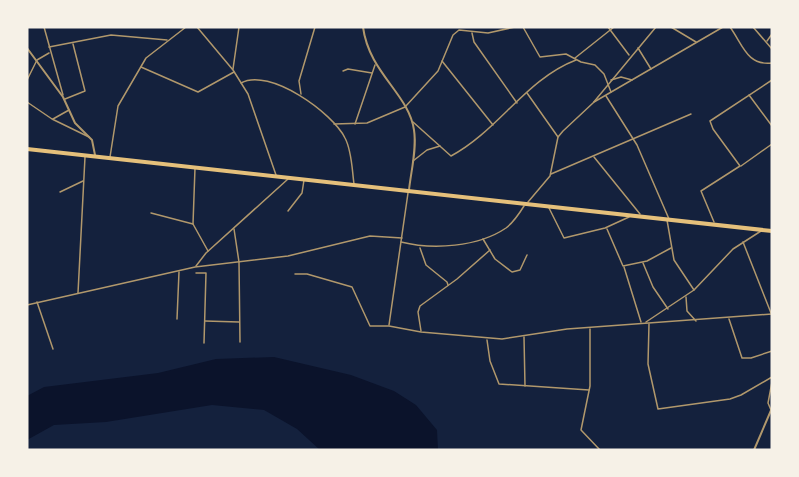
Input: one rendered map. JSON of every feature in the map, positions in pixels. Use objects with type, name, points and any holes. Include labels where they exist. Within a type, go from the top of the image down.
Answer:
[{"type":"highway","points":[[27,149],[772,231]]},
{"type":"street","points":[[44,27],[64,98],[75,123],[90,138],[95,157]]},
{"type":"street","points":[[110,158],[117,108],[147,57],[186,27]]},
{"type":"street","points":[[197,27],[234,71],[251,100],[276,176]]},
{"type":"street","points":[[234,71],[239,27]]},
{"type":"street","points":[[302,95],[299,81],[315,27]]},
{"type":"street","points":[[363,27],[369,52],[375,65],[405,107],[412,122],[415,143],[389,326]]},
{"type":"street","points":[[334,124],[375,121],[405,107],[438,71],[453,35],[458,29],[488,33],[515,27]]},
{"type":"street","points":[[523,27],[540,57],[566,54],[598,67],[609,81],[611,92]]},
{"type":"street","points":[[608,27],[630,56]]},
{"type":"street","points":[[412,122],[451,156],[493,125],[526,93],[550,74],[575,59],[614,27]]},
{"type":"street","points":[[593,103],[637,47],[656,27]]},
{"type":"street","points":[[671,27],[697,43]]},
{"type":"street","points":[[551,174],[558,137],[575,117],[611,92],[723,27]]},
{"type":"street","points":[[730,27],[753,61],[760,64],[772,63]]},
{"type":"street","points":[[753,27],[772,49]]},
{"type":"street","points":[[472,32],[474,42],[517,103]]},
{"type":"street","points":[[766,41],[772,34]]},
{"type":"street","points":[[49,47],[111,35],[168,40]]},
{"type":"street","points":[[64,98],[85,91],[73,43]]},
{"type":"street","points":[[637,47],[651,69]]},
{"type":"street","points":[[27,48],[64,98]]},
{"type":"street","points":[[27,80],[37,60],[50,52]]},
{"type":"street","points":[[442,60],[493,125]]},
{"type":"street","points":[[355,124],[375,65]]},
{"type":"street","points":[[141,67],[198,92],[234,71]]},
{"type":"street","points":[[343,71],[348,69],[372,73]]},
{"type":"street","points":[[609,81],[621,77],[632,80]]},
{"type":"street","points":[[241,82],[249,78],[256,79],[302,95],[334,124],[348,144],[354,185]]},
{"type":"street","points":[[740,166],[712,129],[710,121],[772,80]]},
{"type":"street","points":[[526,93],[558,137]]},
{"type":"street","points":[[748,94],[772,126]]},
{"type":"street","points":[[605,96],[615,115],[634,138],[668,219],[671,248],[677,265],[694,290]]},
{"type":"street","points":[[27,102],[52,120],[90,138]]},
{"type":"street","points":[[52,120],[69,110]]},
{"type":"street","points":[[401,242],[420,247],[439,247],[482,239],[507,227],[551,174],[691,114]]},
{"type":"street","points":[[715,225],[702,191],[772,144]]},
{"type":"street","points":[[412,162],[427,150],[441,146]]},
{"type":"street","points":[[78,293],[85,156]]},
{"type":"street","points":[[593,156],[642,217]]},
{"type":"street","points":[[195,167],[193,224],[208,250]]},
{"type":"street","points":[[195,267],[208,250],[276,188],[292,178]]},
{"type":"street","points":[[288,211],[302,193],[304,179]]},
{"type":"street","points":[[60,192],[85,180]]},
{"type":"street","points":[[549,206],[563,238],[607,228],[633,216]]},
{"type":"street","points":[[151,213],[193,224]]},
{"type":"street","points":[[234,227],[239,262],[240,342]]},
{"type":"street","points":[[607,228],[623,266],[642,323]]},
{"type":"street","points":[[642,323],[668,309],[694,290],[743,241],[765,230]]},
{"type":"street","points":[[27,304],[195,267],[288,256],[370,236],[402,238]]},
{"type":"street","points":[[482,239],[495,259],[512,272],[520,270],[527,255]]},
{"type":"street","points":[[295,274],[349,285],[364,310],[369,326],[389,326],[487,339],[642,323],[728,319],[772,314],[743,241]]},
{"type":"street","points":[[420,247],[426,265],[447,282],[448,286]]},
{"type":"street","points":[[623,266],[643,262],[671,248]]},
{"type":"street","points":[[421,332],[418,308],[490,250]]},
{"type":"street","points":[[643,262],[653,287],[668,309]]},
{"type":"street","points":[[177,319],[179,271]]},
{"type":"street","points":[[196,273],[206,273],[204,343]]},
{"type":"street","points":[[686,296],[687,311],[696,321]]},
{"type":"street","points":[[37,302],[53,349]]},
{"type":"street","points":[[728,319],[742,358],[751,358],[772,351]]},
{"type":"street","points":[[205,321],[240,322]]},
{"type":"street","points":[[649,323],[648,364],[658,409],[730,399],[772,377]]},
{"type":"street","points":[[590,328],[589,390],[580,430],[600,450]]},
{"type":"street","points":[[524,336],[525,387]]},
{"type":"street","points":[[487,339],[490,362],[498,383],[525,387],[589,390]]},
{"type":"street","points":[[754,450],[772,409],[768,403],[772,382]]},
{"type":"water","points":[[274,357],[351,375],[394,391],[416,405],[437,430],[438,450],[320,450],[297,429],[264,410],[212,405],[106,422],[54,425],[27,440],[27,396],[44,387],[158,373],[216,359]]}]
